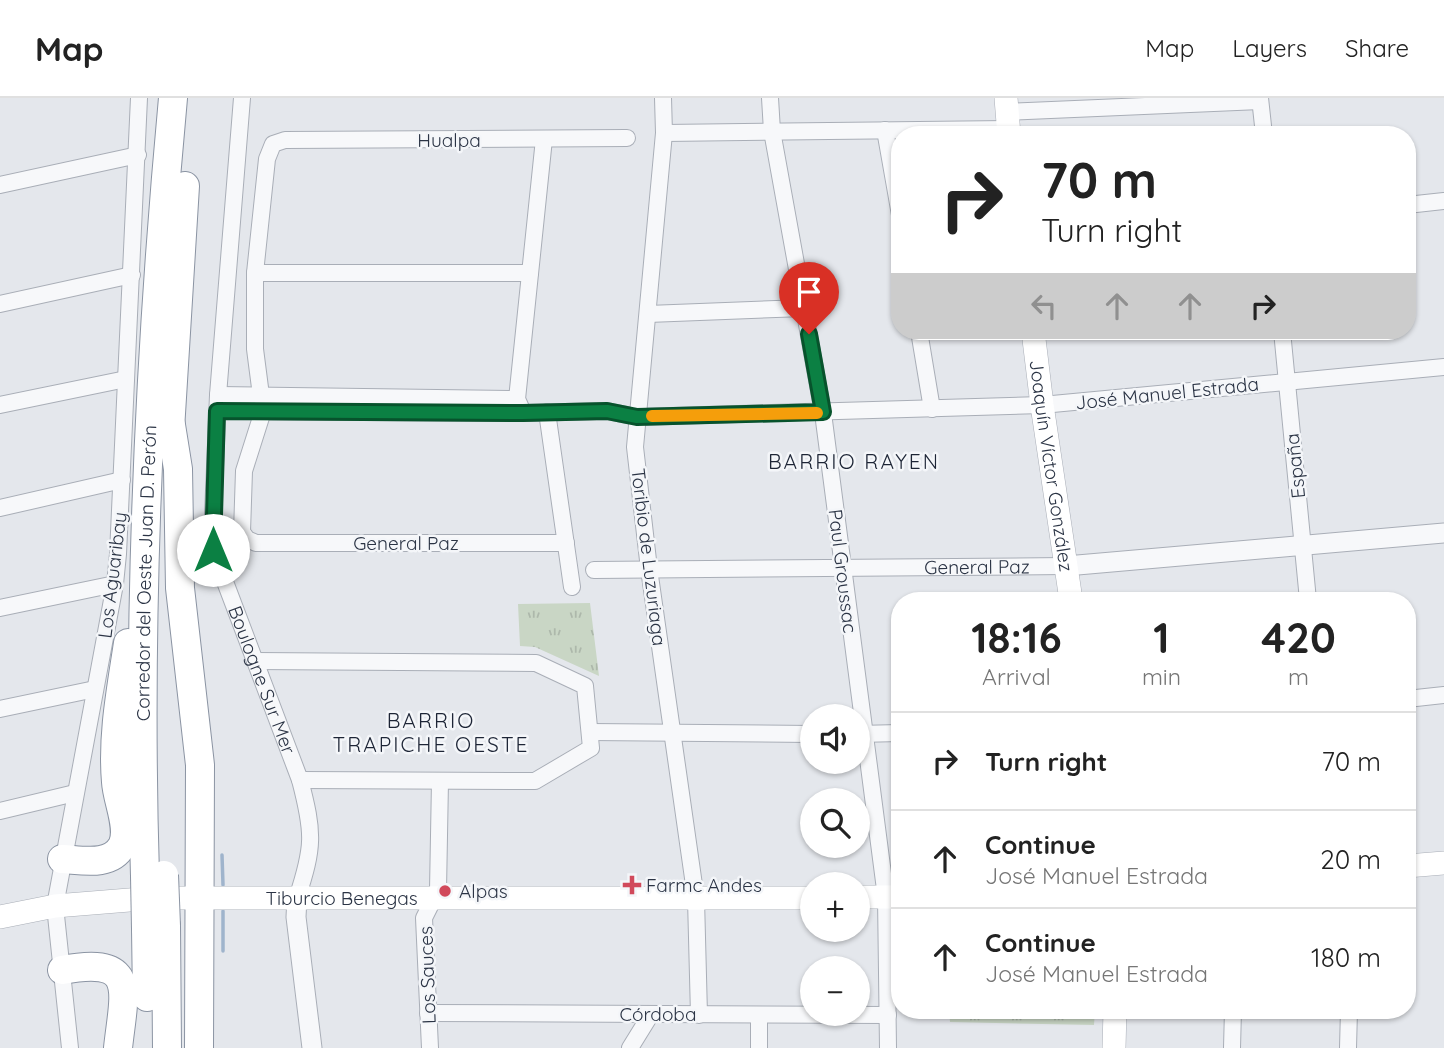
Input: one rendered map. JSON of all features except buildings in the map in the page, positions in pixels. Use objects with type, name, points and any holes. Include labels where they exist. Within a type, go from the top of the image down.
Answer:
[{"type":"highway","name":"Corredor del Oeste Juan D. Perón","points":[[167,1048],[156,928],[141,639],[158,274],[173,98]]},
{"type":"highway","name":"Corredor del Oeste Juan D. Perón","points":[[155,875],[160,642],[170,418],[191,98]]},
{"type":"highway","points":[[170,418],[178,469],[180,588],[200,765],[199,1048]]},
{"type":"highway","points":[[62,859],[104,860],[114,855],[125,837],[116,785],[116,722],[146,512]]},
{"type":"highway","name":"Corredor del Oeste Juan D. Perón","points":[[148,1048],[156,928]]},
{"type":"highway","points":[[62,970],[83,966],[104,967],[117,973],[125,996],[118,1048]]},
{"type":"main road","name":"Joaquín Víctor González","points":[[1034,340],[1070,592]]},
{"type":"main road","points":[[1416,865],[1444,863]]},
{"type":"main road","name":"Tiburcio Benegas","points":[[0,917],[55,906],[114,900],[200,897],[800,898]]},
{"type":"main road","points":[[870,897],[891,897]]},
{"type":"main road","points":[[1114,1048],[1115,1019]]},
{"type":"street","name":"Los Aguaribay","points":[[70,1048],[55,906],[115,584],[139,98]]},
{"type":"street","name":"Boulogne Sur Mer","points":[[243,98],[217,403],[213,550],[300,780],[309,821],[311,849],[297,898],[296,917],[312,1048]]},
{"type":"street","name":"Toribio de Luzuriaga","points":[[663,98],[664,133],[635,447],[671,733],[696,899],[699,1015]]},
{"type":"street","name":"Paul Groussac","points":[[770,98],[772,131],[823,412],[857,704]]},
{"type":"street","points":[[926,126],[1260,99],[1263,126]]},
{"type":"street","points":[[664,133],[891,129]]},
{"type":"street","points":[[885,130],[891,164]]},
{"type":"street","name":"Hualpa","points":[[255,273],[267,159],[273,144],[285,140],[627,138]]},
{"type":"street","points":[[520,406],[544,139]]},
{"type":"street","points":[[0,186],[138,155]]},
{"type":"street","points":[[1416,204],[1444,201]]},
{"type":"street","points":[[263,403],[255,349],[255,273],[530,273]]},
{"type":"street","points":[[0,304],[132,275]]},
{"type":"street","points":[[648,314],[804,308]]},
{"type":"street","points":[[920,340],[932,410]]},
{"type":"street","name":"España","points":[[1283,340],[1307,592]]},
{"type":"street","name":"José Manuel Estrada","points":[[547,412],[607,411],[637,417],[1042,405],[1444,367]]},
{"type":"street","points":[[0,405],[126,379]]},
{"type":"street","points":[[217,403],[520,406],[547,412],[572,587]]},
{"type":"street","name":"General Paz","points":[[263,403],[244,471],[242,532],[247,539],[256,543],[566,543]]},
{"type":"street","points":[[0,508],[122,480]]},
{"type":"street","name":"General Paz","points":[[594,570],[1066,566],[1444,534]]},
{"type":"street","points":[[0,608],[115,584]]},
{"type":"street","points":[[255,661],[536,663],[585,686],[591,748],[535,781],[300,780]]},
{"type":"street","points":[[0,709],[96,689]]},
{"type":"street","points":[[1416,698],[1444,695]]},
{"type":"street","points":[[590,732],[800,734]]},
{"type":"street","points":[[870,734],[891,733]]},
{"type":"street","name":"Paul Groussac","points":[[868,774],[891,887]]},
{"type":"street","name":"Los Sauces","points":[[430,1048],[424,918],[435,899],[439,880],[440,781]]},
{"type":"street","points":[[0,811],[75,793]]},
{"type":"street","name":"Paul Groussac","points":[[888,1048],[891,944]]},
{"type":"street","name":"Córdoba","points":[[428,1013],[888,1015]]},
{"type":"street","points":[[630,1048],[651,1014]]},
{"type":"street","points":[[759,1015],[760,1048]]},
{"type":"street","points":[[1232,1048],[1233,1019]]},
{"type":"street","points":[[1348,1048],[1349,1019]]},
{"type":"green space","points":[[590,603],[599,676],[535,647],[520,646],[518,604]]},
{"type":"green space","points":[[950,1019],[1094,1019],[1094,1025],[950,1022]]},
{"type":"waterway","points":[[222,855],[223,885]]},
{"type":"waterway","points":[[223,911],[223,951]]},
{"type":"slow traffic","points":[[652,416],[817,413]]},
{"type":"place","name":"Farmc Andes","points":[[632,885]]},
{"type":"place","name":"Alpas","points":[[445,891]]},
{"type":"district","name":"BARRIO RAYEN","points":[[854,462]]},
{"type":"district","name":"BARRIO TRAPICHE OESTE","points":[[431,733]]},
{"type":"route","points":[[213,550],[217,411],[607,411],[637,417],[823,412],[809,334]]}]
